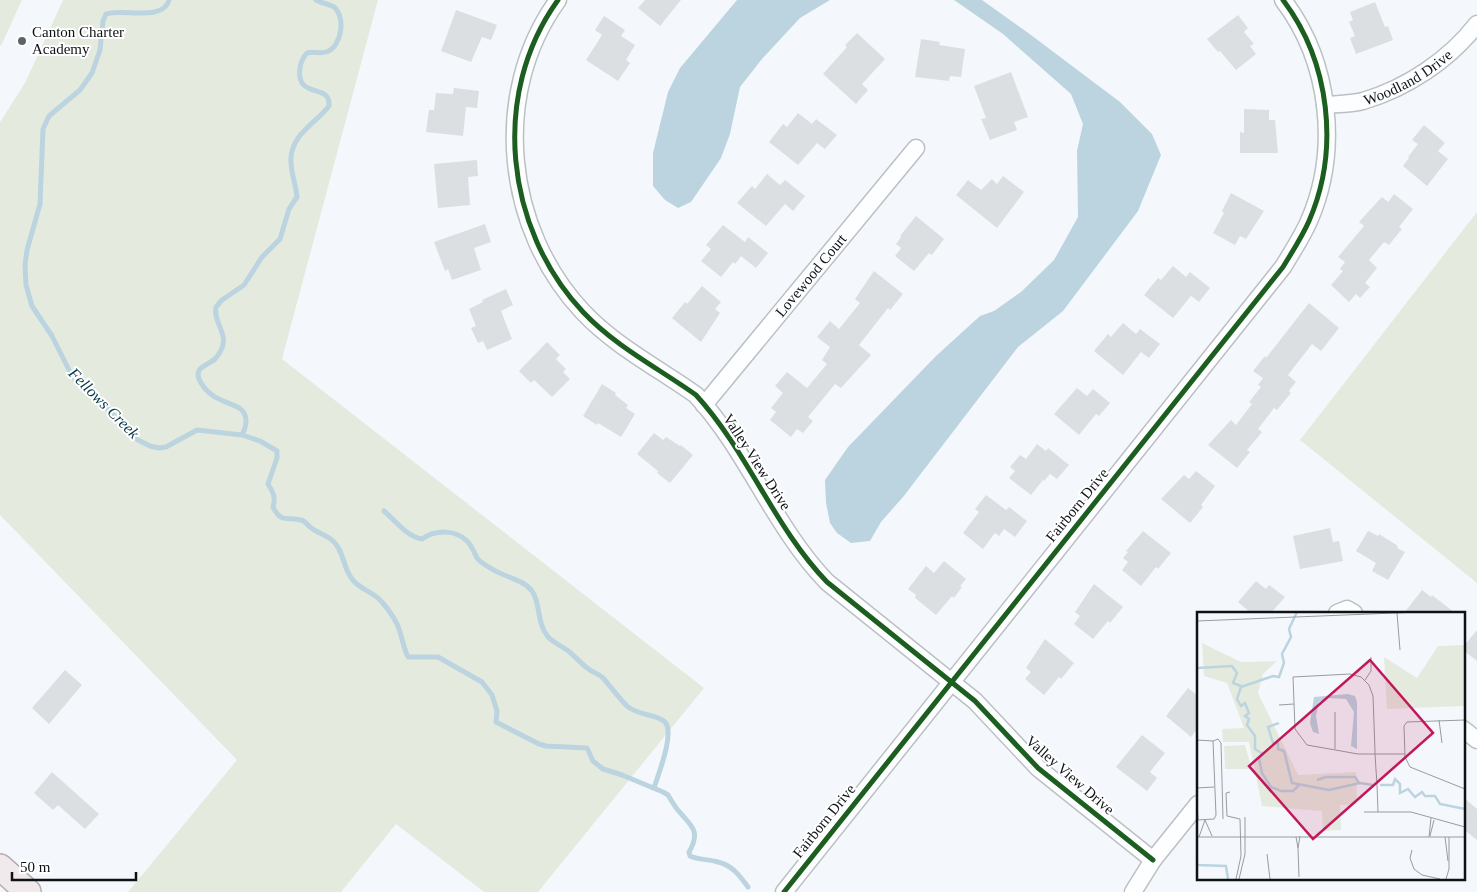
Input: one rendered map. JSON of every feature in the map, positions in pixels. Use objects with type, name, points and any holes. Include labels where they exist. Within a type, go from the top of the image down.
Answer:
[{"type":"main road","points":[[0,867],[28,892]]},
{"type":"street","name":"Valley View Drive","points":[[558,0],[544,23],[533,47],[520,87],[515,121],[514,152],[518,187],[537,245],[565,291],[583,312],[608,335],[696,395],[728,435],[793,540],[813,568],[840,594],[975,701],[1038,768],[1153,860]]},
{"type":"street","name":"Fairborn Drive","points":[[784,892],[1283,267],[1300,238],[1309,220],[1321,183],[1327,144],[1325,105],[1316,65],[1303,32],[1283,0]]},
{"type":"street","name":"Woodland Drive","points":[[1325,105],[1363,101],[1395,89],[1441,61],[1461,43],[1477,24]]},
{"type":"street","name":"Lovewood Court","points":[[704,405],[916,148]]},
{"type":"street","points":[[1464,730],[1477,740]]},
{"type":"street","points":[[1133,892],[1153,860],[1197,805]]},
{"type":"shaded area","points":[[0,0],[22,0],[1,46],[0,45]]},
{"type":"shaded area","points":[[63,0],[378,0],[282,359],[704,688],[538,892],[484,892],[396,824],[341,892],[128,892],[237,760],[0,515],[0,122],[25,83]]},
{"type":"shaded area","points":[[1477,212],[1477,583],[1300,440]]},
{"type":"water","points":[[737,0],[830,0],[800,18],[762,59],[740,87],[730,134],[721,158],[691,202],[678,208],[665,200],[653,186],[653,153],[668,92],[680,68]]},
{"type":"water","points":[[954,0],[982,0],[1031,35],[1120,102],[1152,134],[1161,155],[1138,211],[1063,311],[1018,347],[903,497],[881,522],[870,541],[851,543],[837,533],[830,523],[826,503],[825,480],[848,447],[936,356],[980,316],[994,311],[1021,292],[1054,260],[1078,217],[1077,151],[1083,124],[1071,94],[1003,34]]},
{"type":"building","points":[[645,0],[681,0],[660,26],[638,8]]},
{"type":"building","points":[[1375,2],[1385,27],[1388,26],[1393,40],[1356,54],[1350,38],[1355,36],[1349,22],[1353,20],[1350,12]]},
{"type":"building","points":[[456,10],[497,25],[491,40],[482,37],[471,62],[441,51]]},
{"type":"building","points":[[1238,15],[1248,28],[1244,32],[1254,44],[1250,46],[1256,54],[1236,70],[1207,39]]},
{"type":"building","points":[[604,16],[625,30],[621,36],[635,45],[626,60],[630,63],[618,81],[586,60],[602,35],[595,30]]},
{"type":"building","points":[[857,33],[885,59],[862,84],[868,90],[856,104],[823,74],[847,47],[845,45]]},
{"type":"building","points":[[921,39],[940,42],[939,45],[965,49],[961,77],[950,76],[949,81],[915,77]]},
{"type":"building","points":[[1011,72],[1028,117],[1014,122],[1017,130],[990,140],[981,119],[986,118],[974,86]]},
{"type":"building","points":[[454,88],[479,91],[477,108],[466,107],[463,136],[426,132],[429,110],[434,110],[436,93],[453,94]]},
{"type":"building","points":[[1244,109],[1269,110],[1269,120],[1275,120],[1278,153],[1240,153],[1240,132],[1244,133]]},
{"type":"building","points":[[798,113],[812,124],[816,119],[837,135],[825,149],[817,143],[798,165],[769,142],[783,124],[787,127]]},
{"type":"building","points":[[1424,125],[1445,143],[1438,151],[1448,159],[1427,186],[1403,166],[1418,144],[1412,140]]},
{"type":"building","points":[[477,160],[478,176],[468,177],[470,205],[438,208],[434,164]]},
{"type":"building","points":[[767,174],[780,185],[785,180],[805,196],[793,211],[785,204],[766,226],[737,203],[752,186],[755,189]]},
{"type":"building","points":[[1003,176],[1024,192],[997,228],[956,195],[968,180],[981,190],[992,179],[997,184]]},
{"type":"building","points":[[1231,193],[1264,211],[1246,239],[1240,236],[1235,245],[1213,233],[1224,213],[1222,211]]},
{"type":"building","points":[[1394,194],[1413,209],[1399,227],[1402,229],[1389,245],[1384,242],[1369,260],[1377,268],[1365,283],[1370,287],[1360,298],[1356,294],[1349,302],[1331,285],[1343,271],[1340,269],[1345,262],[1338,257],[1364,226],[1359,222],[1382,197],[1388,202]]},
{"type":"building","points":[[916,216],[944,239],[932,255],[929,253],[914,271],[895,256],[901,248],[896,244],[900,236]]},
{"type":"building","points":[[485,224],[491,242],[474,248],[481,270],[452,280],[448,269],[445,271],[434,242]]},
{"type":"building","points":[[723,225],[745,242],[748,237],[768,253],[756,268],[741,256],[735,264],[733,262],[721,277],[701,261],[711,249],[706,245]]},
{"type":"building","points":[[1173,266],[1186,277],[1190,272],[1210,288],[1199,302],[1191,296],[1173,318],[1144,295],[1158,278],[1161,280]]},
{"type":"building","points":[[874,271],[903,294],[890,310],[888,308],[859,345],[871,355],[841,388],[835,384],[808,417],[813,421],[803,433],[797,429],[791,437],[770,420],[776,412],[771,408],[783,393],[775,386],[787,372],[807,388],[827,364],[822,360],[830,347],[817,337],[830,321],[839,329],[860,303],[855,299]]},
{"type":"building","points":[[702,286],[721,302],[715,309],[720,313],[701,342],[672,318]]},
{"type":"building","points":[[506,289],[513,305],[501,311],[512,339],[487,350],[483,341],[478,343],[471,328],[476,326],[469,309],[483,302],[482,300]]},
{"type":"building","points":[[1309,303],[1339,328],[1321,351],[1312,344],[1288,375],[1296,382],[1289,391],[1291,393],[1277,410],[1274,408],[1258,429],[1262,432],[1247,450],[1250,452],[1237,468],[1208,445],[1231,420],[1236,425],[1252,404],[1249,402],[1261,387],[1258,385],[1263,378],[1253,371],[1265,356],[1266,358]]},
{"type":"building","points":[[1123,323],[1136,334],[1140,329],[1160,344],[1149,358],[1141,352],[1123,375],[1094,351],[1108,334],[1111,337]]},
{"type":"building","points":[[547,342],[560,355],[556,359],[566,369],[563,372],[570,379],[552,397],[534,380],[531,383],[519,371]]},
{"type":"building","points":[[602,384],[616,393],[615,395],[628,405],[626,408],[635,414],[621,437],[583,416]]},
{"type":"building","points":[[1077,388],[1087,396],[1093,389],[1110,403],[1099,416],[1096,414],[1079,435],[1054,414]]},
{"type":"building","points":[[654,433],[663,440],[666,437],[681,445],[693,455],[670,483],[637,454]]},
{"type":"building","points":[[1037,444],[1046,451],[1048,448],[1069,465],[1057,479],[1050,474],[1031,495],[1009,478],[1015,471],[1010,467],[1020,455],[1026,459]]},
{"type":"building","points":[[1196,471],[1215,486],[1201,505],[1203,507],[1190,523],[1161,499],[1184,475],[1189,479]]},
{"type":"building","points":[[986,495],[1006,510],[1009,507],[1027,521],[1015,537],[1004,529],[999,536],[995,533],[983,549],[963,533],[979,512],[975,509]]},
{"type":"building","points":[[1330,528],[1333,542],[1339,541],[1343,561],[1300,569],[1293,536]]},
{"type":"building","points":[[1143,531],[1171,553],[1158,569],[1156,567],[1141,586],[1122,570],[1128,562],[1123,558],[1128,552],[1126,551]]},
{"type":"building","points":[[1368,531],[1378,536],[1379,534],[1405,552],[1388,580],[1372,571],[1376,563],[1356,551]]},
{"type":"building","points":[[944,561],[966,579],[954,598],[952,596],[936,615],[915,598],[916,595],[908,589],[926,566],[934,573]]},
{"type":"building","points":[[1256,581],[1266,589],[1269,585],[1285,597],[1272,612],[1250,612],[1238,602]]},
{"type":"building","points":[[1094,584],[1123,607],[1093,639],[1074,624],[1080,616],[1075,612]]},
{"type":"building","points":[[1422,590],[1431,597],[1432,595],[1454,612],[1405,612]]},
{"type":"building","points":[[1477,630],[1477,661],[1464,651],[1464,646]]},
{"type":"building","points":[[1045,639],[1074,663],[1044,695],[1025,679],[1031,672],[1026,668]]},
{"type":"building","points":[[65,670],[82,685],[49,724],[32,708]]},
{"type":"building","points":[[1188,688],[1197,695],[1197,729],[1191,737],[1166,716]]},
{"type":"building","points":[[1142,735],[1165,753],[1150,772],[1157,778],[1147,791],[1116,767]]},
{"type":"building","points":[[52,772],[99,814],[85,829],[58,805],[53,810],[34,793]]},
{"type":"building","points":[[1464,798],[1477,809],[1477,840],[1464,830]]},
{"type":"waterway","name":"Fellows Creek","points":[[169,0],[165,7],[151,13],[106,14],[103,21],[100,50],[92,73],[80,90],[49,116],[43,129],[40,204],[27,250],[25,265],[26,285],[32,306],[52,336],[71,374],[98,398],[131,435],[150,446],[166,447],[197,430],[242,435],[260,441],[277,451],[277,458],[268,484],[274,495],[273,507],[276,512],[282,518],[305,522],[333,541],[339,549],[353,580],[378,598],[392,615],[399,628],[408,657],[438,657],[482,682],[492,695],[497,711],[496,722],[539,744],[587,748],[593,761],[603,769],[668,795],[693,828],[694,838],[689,852],[690,856],[723,863],[732,868],[748,887]]},
{"type":"waterway","points":[[242,435],[246,423],[244,412],[210,393],[201,383],[198,373],[202,367],[216,358],[222,348],[223,337],[217,318],[216,307],[222,300],[244,285],[262,257],[280,239],[289,209],[297,197],[291,168],[292,150],[300,135],[329,106],[328,98],[323,93],[304,85],[300,76],[300,66],[307,53],[324,53],[331,49],[336,44],[341,31],[340,18],[334,7],[316,0]]},
{"type":"waterway","points":[[384,511],[406,532],[417,538],[422,539],[433,534],[445,532],[462,537],[469,543],[482,563],[497,572],[519,581],[532,591],[537,601],[544,631],[550,639],[601,677],[627,706],[637,712],[662,719],[665,722],[668,727],[667,744],[654,788]]},
{"type":"cycle path","points":[[558,0],[536,37],[522,77],[515,118],[516,160],[523,202],[537,241],[557,279],[583,312],[609,336],[696,395],[731,441],[791,538],[827,582],[975,701],[1038,768],[1153,860]]},
{"type":"cycle path","points":[[784,892],[1283,267],[1300,239],[1319,194],[1325,165],[1327,136],[1325,107],[1320,78],[1311,51],[1299,24],[1283,0]]},
{"type":"place","name":"Canton Charter Academy","points":[[22,41]]}]
